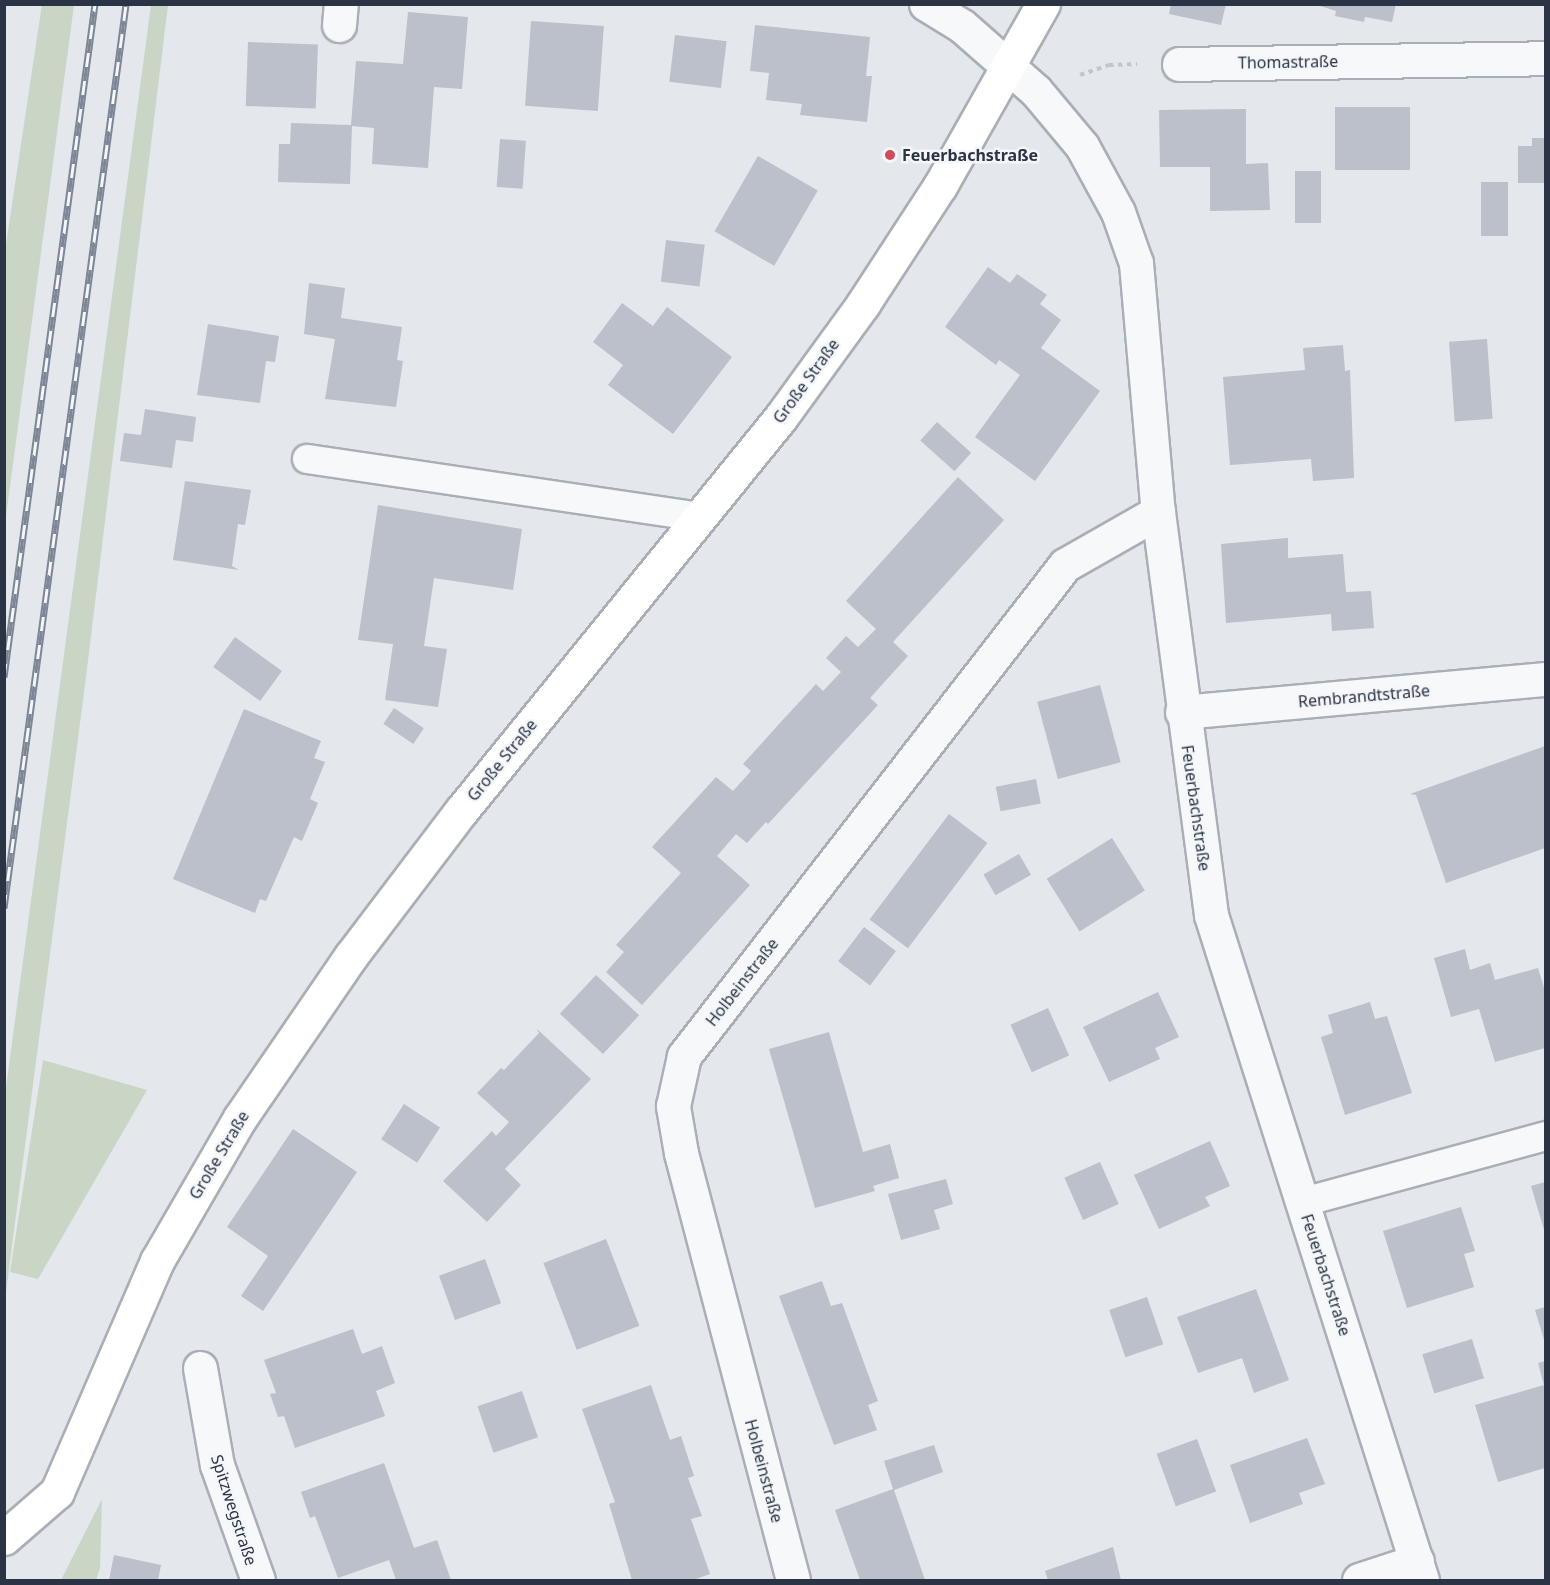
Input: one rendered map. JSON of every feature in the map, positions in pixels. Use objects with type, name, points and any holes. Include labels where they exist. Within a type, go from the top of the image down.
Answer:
[{"type":"main road","name":"Große Straße","points":[[4,1538],[57,1492],[157,1261],[246,1108],[351,956],[462,810],[701,517],[863,304],[940,186],[1043,4]]},
{"type":"street","name":"Feuerbachstraße","points":[[926,4],[962,26],[1007,70],[1036,91],[1082,146],[1118,212],[1136,263],[1158,512],[1182,712],[1211,915],[1419,1571],[1359,1581]]},
{"type":"street","name":"Thomastraße","points":[[1179,64],[1545,58]]},
{"type":"street","name":"Holbeinstraße","points":[[793,1581],[681,1153],[673,1106],[684,1056],[1065,566],[1158,512]]},
{"type":"street","name":"Rembrandtstraße","points":[[1182,712],[1545,680]]},
{"type":"street","name":"Spitzwegstraße","points":[[200,1368],[217,1465],[258,1581]]},
{"type":"lane","points":[[307,459],[701,517]]},
{"type":"lane","points":[[1303,1202],[1545,1136]]},
{"type":"path","points":[[1036,91],[1109,65],[1179,64]]},
{"type":"green space","points":[[42,4],[74,5],[5,524],[5,251]]},
{"type":"green space","points":[[151,5],[168,5],[86,677],[5,1300],[5,1095]]},
{"type":"green space","points":[[43,1060],[147,1090],[38,1279],[10,1272]]},
{"type":"green space","points":[[102,1499],[100,1568],[96,1580],[61,1580]]},
{"type":"building","points":[[1171,4],[1226,4],[1221,25],[1169,14]]},
{"type":"building","points":[[1314,4],[1396,4],[1392,22],[1365,17],[1364,22],[1335,16],[1336,11]]},
{"type":"building","points":[[408,12],[468,17],[462,89],[434,87],[428,168],[372,164],[374,128],[352,126],[350,184],[278,182],[279,144],[290,144],[291,123],[351,125],[356,61],[403,64]]},
{"type":"building","points":[[531,21],[604,26],[598,111],[525,106]]},
{"type":"building","points":[[755,25],[870,37],[866,76],[872,76],[867,122],[800,115],[802,104],[766,100],[769,73],[750,71]]},
{"type":"building","points":[[675,35],[727,41],[721,88],[669,82]]},
{"type":"building","points":[[248,42],[318,44],[316,108],[246,106]]},
{"type":"building","points":[[1335,107],[1410,107],[1410,170],[1335,170]]},
{"type":"building","points":[[1246,109],[1246,164],[1268,163],[1270,210],[1210,211],[1210,167],[1160,167],[1159,110]]},
{"type":"building","points":[[1532,138],[1545,138],[1545,183],[1518,183],[1518,146],[1532,146]]},
{"type":"building","points":[[500,139],[526,141],[523,189],[497,187]]},
{"type":"building","points":[[758,156],[818,191],[774,266],[714,231]]},
{"type":"building","points":[[1295,171],[1321,171],[1321,223],[1295,223]]},
{"type":"building","points":[[1481,182],[1508,182],[1508,236],[1481,236]]},
{"type":"building","points":[[666,240],[705,245],[700,286],[661,282]]},
{"type":"building","points":[[988,267],[1010,283],[1017,274],[1047,295],[1040,304],[1061,320],[1041,348],[1100,391],[1035,481],[975,437],[1020,375],[999,360],[996,365],[945,327]]},
{"type":"building","points":[[309,283],[345,288],[341,318],[402,327],[397,360],[403,361],[396,407],[325,399],[335,339],[304,334]]},
{"type":"building","points":[[622,303],[653,326],[667,307],[732,357],[673,434],[608,385],[623,365],[593,342]]},
{"type":"building","points":[[208,324],[279,336],[275,362],[266,361],[260,403],[197,395]]},
{"type":"building","points":[[1487,339],[1493,419],[1455,421],[1449,342]]},
{"type":"building","points":[[1343,345],[1345,371],[1350,370],[1354,478],[1313,481],[1311,459],[1230,465],[1223,377],[1305,370],[1303,348]]},
{"type":"building","points":[[145,409],[196,417],[193,442],[176,440],[172,468],[120,461],[124,433],[141,435]]},
{"type":"building","points":[[937,422],[971,453],[954,471],[920,441]]},
{"type":"building","points":[[958,477],[1004,520],[893,642],[908,656],[870,698],[878,705],[768,824],[766,822],[747,843],[736,834],[717,856],[750,885],[642,1005],[606,972],[624,952],[616,945],[681,873],[652,847],[716,777],[733,791],[751,771],[743,764],[779,724],[816,684],[823,691],[841,672],[826,658],[846,636],[858,647],[876,629],[846,601]]},
{"type":"building","points":[[185,481],[251,490],[245,525],[238,524],[232,566],[239,570],[173,560]]},
{"type":"building","points":[[378,505],[522,529],[513,590],[434,578],[424,646],[447,649],[438,707],[385,700],[393,644],[358,640]]},
{"type":"building","points":[[1288,538],[1288,558],[1343,554],[1346,592],[1371,591],[1374,628],[1332,631],[1331,614],[1226,623],[1221,544]]},
{"type":"building","points":[[235,637],[282,671],[260,701],[213,667]]},
{"type":"building","points":[[1100,685],[1121,762],[1058,779],[1037,702]]},
{"type":"building","points":[[394,708],[424,728],[413,744],[383,724]]},
{"type":"building","points":[[244,709],[321,741],[314,758],[325,762],[310,799],[318,803],[302,841],[294,837],[266,901],[260,899],[255,913],[173,879]]},
{"type":"building","points":[[1545,746],[1545,848],[1446,883],[1416,795],[1410,794]]},
{"type":"building","points":[[1036,779],[1041,804],[1001,811],[996,787]]},
{"type":"building","points":[[949,814],[987,843],[908,948],[870,919]]},
{"type":"building","points":[[1112,838],[1145,891],[1080,931],[1047,879]]},
{"type":"building","points":[[1019,854],[1031,875],[995,895],[983,875]]},
{"type":"building","points":[[864,927],[896,951],[870,985],[838,961]]},
{"type":"building","points":[[1465,949],[1470,970],[1490,963],[1495,980],[1538,968],[1545,991],[1545,1048],[1495,1062],[1479,1009],[1451,1017],[1434,958]]},
{"type":"building","points":[[596,975],[639,1015],[603,1054],[560,1014]]},
{"type":"building","points":[[1158,992],[1179,1037],[1155,1048],[1160,1059],[1109,1082],[1083,1027]]},
{"type":"building","points":[[1370,1002],[1375,1019],[1387,1016],[1412,1093],[1345,1115],[1321,1037],[1333,1033],[1328,1015]]},
{"type":"building","points":[[1048,1008],[1069,1056],[1032,1072],[1011,1025]]},
{"type":"building","points":[[537,1029],[591,1079],[505,1169],[521,1185],[487,1222],[443,1181],[492,1131],[496,1136],[509,1122],[477,1093],[501,1068],[504,1070],[539,1033]]},
{"type":"building","points":[[829,1032],[863,1152],[890,1144],[899,1178],[873,1186],[875,1191],[815,1208],[769,1049]]},
{"type":"building","points":[[404,1104],[440,1127],[417,1163],[381,1139]]},
{"type":"building","points":[[293,1129],[357,1172],[263,1311],[241,1296],[268,1256],[227,1227]]},
{"type":"building","points":[[1210,1141],[1230,1186],[1205,1197],[1210,1206],[1159,1229],[1134,1175]]},
{"type":"building","points":[[1100,1162],[1119,1204],[1083,1220],[1064,1178]]},
{"type":"building","points":[[946,1179],[953,1204],[934,1210],[940,1229],[901,1240],[888,1194]]},
{"type":"building","points":[[1545,1182],[1545,1233],[1531,1186]]},
{"type":"building","points":[[1461,1207],[1475,1251],[1464,1254],[1474,1287],[1407,1308],[1383,1231]]},
{"type":"building","points":[[606,1239],[639,1326],[577,1350],[543,1263]]},
{"type":"building","points":[[485,1259],[501,1303],[455,1320],[439,1276]]},
{"type":"building","points":[[822,1281],[831,1306],[842,1303],[878,1401],[868,1405],[877,1430],[834,1445],[779,1296]]},
{"type":"building","points":[[1256,1289],[1289,1380],[1254,1393],[1242,1358],[1198,1373],[1177,1317]]},
{"type":"building","points":[[1147,1297],[1163,1344],[1125,1357],[1109,1310]]},
{"type":"building","points":[[1545,1307],[1545,1343],[1535,1310]]},
{"type":"building","points":[[353,1329],[362,1354],[382,1346],[395,1383],[376,1391],[385,1416],[295,1448],[284,1416],[278,1417],[270,1394],[276,1393],[264,1360]]},
{"type":"building","points":[[1472,1339],[1484,1378],[1434,1393],[1422,1354]]},
{"type":"building","points":[[1545,1361],[1545,1468],[1498,1482],[1475,1405],[1544,1385],[1538,1363]]},
{"type":"building","points":[[651,1385],[670,1440],[681,1436],[694,1476],[688,1478],[702,1516],[691,1519],[710,1574],[693,1580],[632,1580],[609,1504],[615,1502],[582,1409]]},
{"type":"building","points":[[522,1391],[538,1437],[494,1453],[478,1406]]},
{"type":"building","points":[[1307,1438],[1325,1484],[1299,1493],[1303,1504],[1250,1523],[1230,1465]]},
{"type":"building","points":[[1197,1439],[1216,1492],[1176,1506],[1157,1454]]},
{"type":"building","points":[[934,1445],[943,1472],[894,1490],[925,1580],[860,1580],[835,1510],[893,1489],[884,1461]]},
{"type":"building","points":[[384,1463],[414,1548],[437,1540],[451,1580],[396,1580],[389,1560],[338,1578],[315,1516],[310,1518],[301,1492]]},
{"type":"building","points":[[1113,1547],[1121,1580],[1048,1580],[1045,1571]]},
{"type":"building","points":[[114,1555],[161,1565],[158,1580],[109,1580]]},
{"type":"railway","points":[[4,677],[95,4]]},
{"type":"railway","points":[[4,908],[126,4]]},
{"type":"place","name":"Feuerbachstraße","points":[[890,155]]}]
